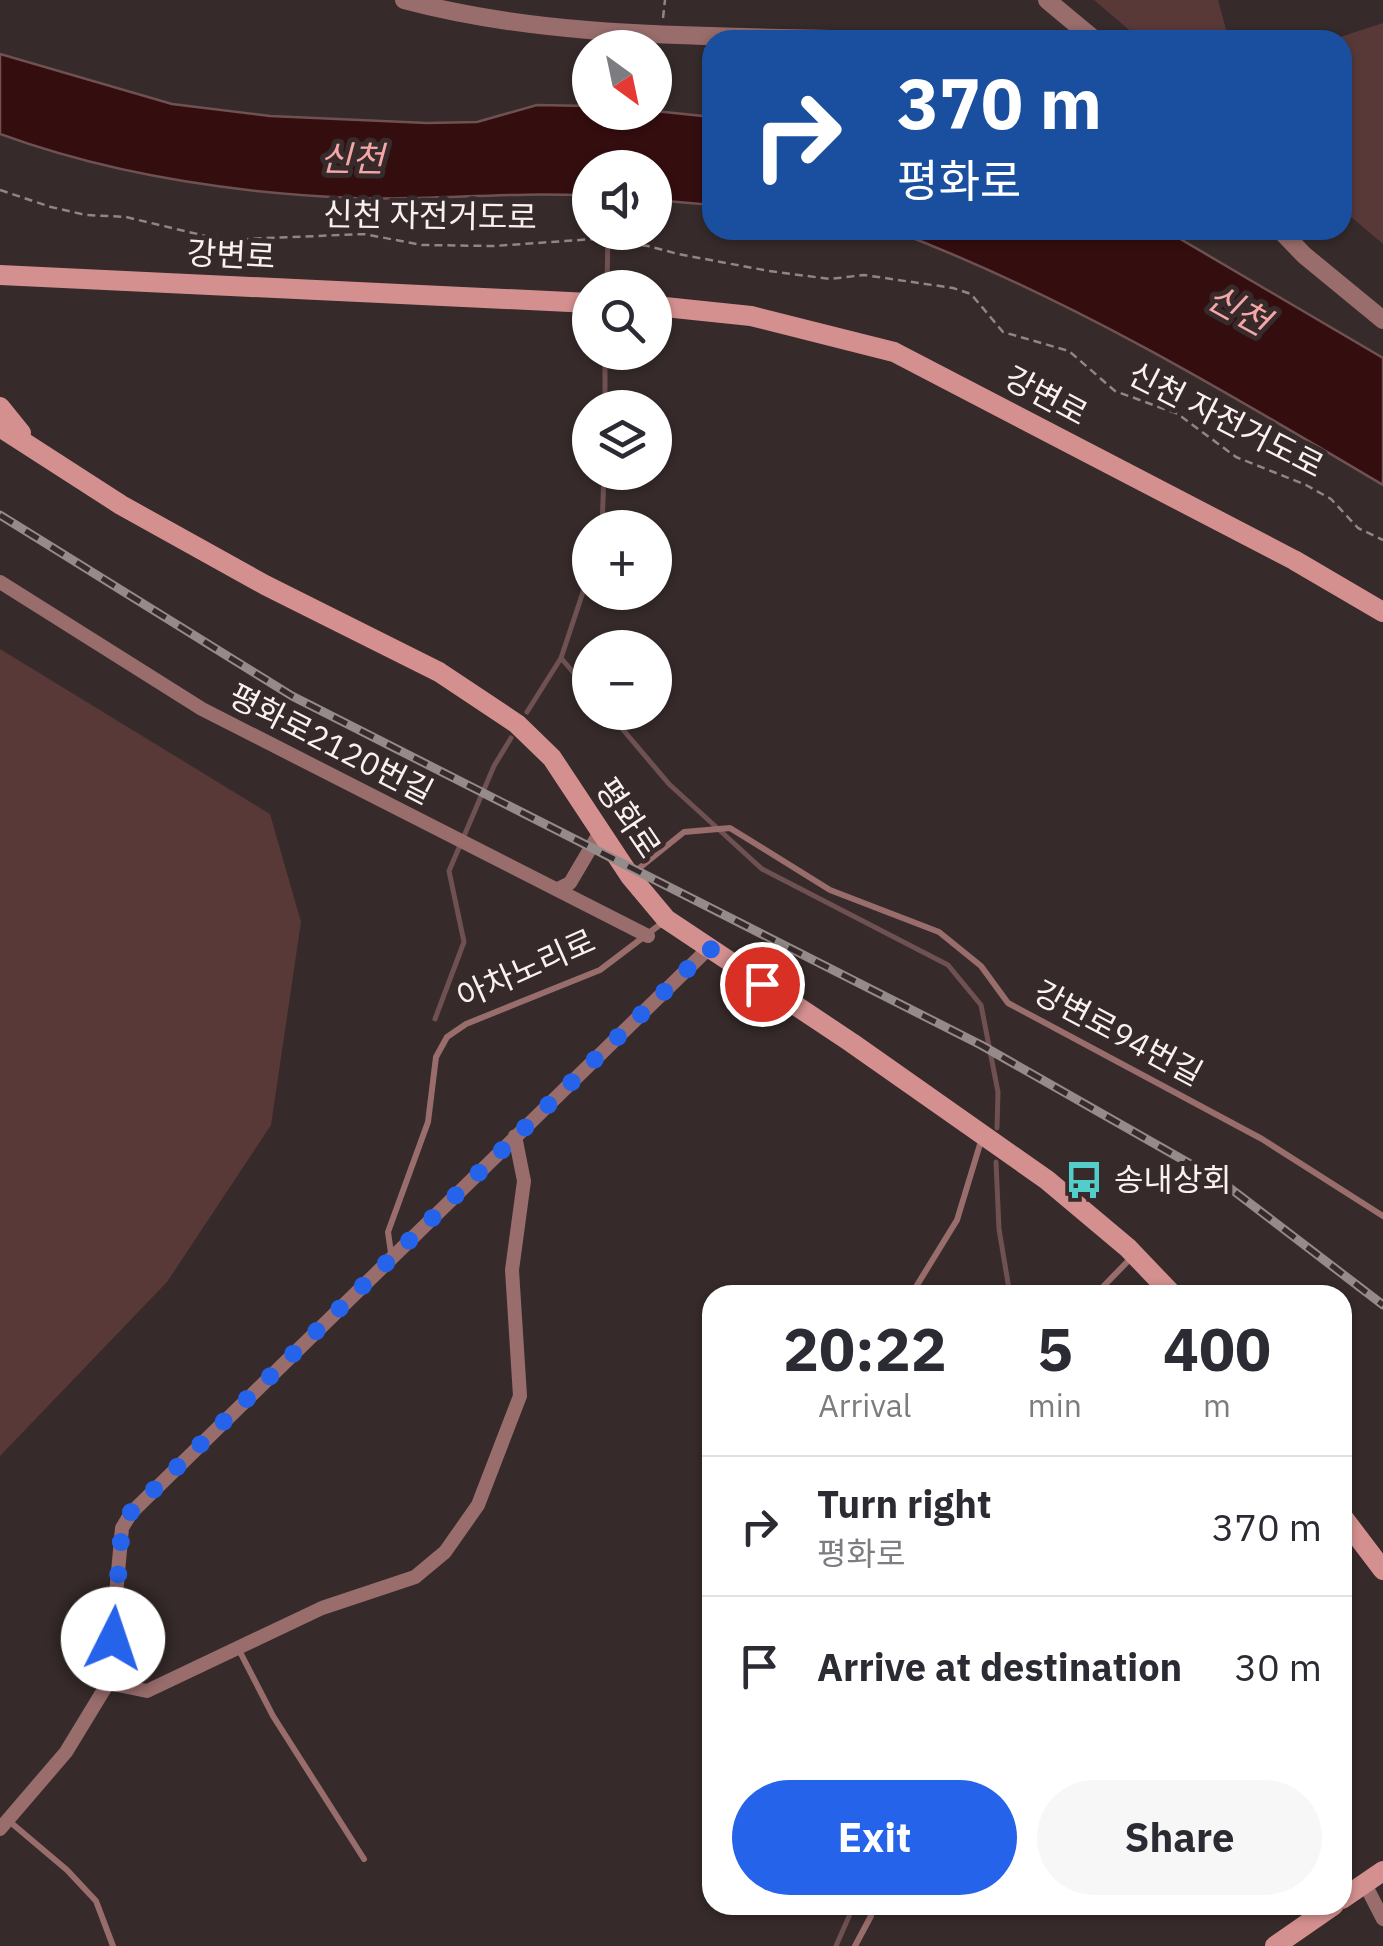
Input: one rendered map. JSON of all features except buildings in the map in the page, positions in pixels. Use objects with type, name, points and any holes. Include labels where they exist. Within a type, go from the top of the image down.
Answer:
[{"type":"main road","name":"강변로","points":[[1,280],[29,277],[572,302]]},
{"type":"main road","name":"강변로","points":[[672,308],[751,316],[894,352],[1276,550],[1383,612]]},
{"type":"main road","points":[[0,407],[39,454]]},
{"type":"main road","name":"평화로","points":[[0,427],[168,532],[439,672],[535,738],[630,876],[666,920],[1086,1209],[1163,1285]]},
{"type":"main road","points":[[1352,1529],[1383,1570]]},
{"type":"main road","points":[[1374,1884],[1383,1856]]},
{"type":"main road","points":[[1374,1884],[1383,1871]]},
{"type":"main road","points":[[1275,1946],[1320,1915]]},
{"type":"street","points":[[404,0],[454,14],[586,32],[702,35]]},
{"type":"street","points":[[1046,0],[1083,30]]},
{"type":"street","points":[[1290,240],[1383,320]]},
{"type":"street","name":"평화로2120번길","points":[[0,582],[202,709],[648,936]]},
{"type":"street","points":[[558,889],[570,882],[600,832]]},
{"type":"street","points":[[4,1825],[66,1752],[108,1683],[122,1528],[131,1512],[709,948]]},
{"type":"street","points":[[108,1683],[147,1691],[322,1608],[415,1578],[445,1552],[478,1505],[520,1396],[512,1270],[524,1181],[515,1136]]},
{"type":"street","points":[[1374,1884],[1383,1919]]},
{"type":"lane","name":"강변로94번길","points":[[630,876],[684,832],[730,828],[830,890],[939,932],[981,966],[1008,1003],[1262,1139],[1383,1216]]},
{"type":"lane","name":"아차노리로","points":[[392,1256],[388,1232],[428,1122],[436,1057],[447,1036],[466,1024],[600,970],[666,920]]},
{"type":"lane","points":[[917,1285],[957,1220],[982,1135]]},
{"type":"lane","points":[[1105,1285],[1134,1254]]},
{"type":"lane","points":[[238,1648],[273,1716],[364,1860]]},
{"type":"lane","points":[[4,1825],[67,1870],[96,1901],[113,1946]]},
{"type":"lane","points":[[855,1946],[871,1915]]},
{"type":"path","name":"신천 자전거도로","points":[[0,190],[51,208],[126,217],[222,240],[364,234],[422,246],[617,240],[769,271],[830,279],[864,276],[953,288],[970,294],[1003,332],[1069,351],[1116,391],[1178,414],[1236,457],[1306,485],[1331,499],[1358,528],[1383,540]]},
{"type":"shaded area","points":[[1094,0],[1218,0],[1226,30],[1129,30]]},
{"type":"shaded area","points":[[1383,23],[1383,244],[1352,218],[1352,33]]},
{"type":"shaded area","points":[[0,649],[270,814],[301,922],[271,1125],[167,1282],[0,1456]]},
{"type":"water","name":"신천","points":[[0,54],[172,104],[270,116],[477,122],[537,105],[572,106],[572,130],[672,130],[672,113],[702,116],[702,204],[672,201],[672,150],[572,150],[572,196],[383,199],[263,192],[174,180],[0,134]]},
{"type":"water","name":"신천","points":[[917,240],[1182,240],[1383,358],[1383,485],[1143,347]]},
{"type":"waterway","points":[[607,270],[608,250]]},
{"type":"waterway","points":[[605,370],[605,390]]},
{"type":"waterway","points":[[603,490],[603,510]]},
{"type":"waterway","points":[[572,671],[561,658],[577,610]]},
{"type":"waterway","points":[[527,712],[561,658]]},
{"type":"waterway","points":[[623,730],[669,784],[762,869],[948,965],[981,1005],[998,1092],[997,1128]]},
{"type":"waterway","points":[[435,1019],[464,942],[449,871],[494,766],[511,738]]},
{"type":"waterway","points":[[996,1162],[999,1229],[1008,1285]]},
{"type":"waterway","points":[[836,1946],[850,1915]]},
{"type":"railway","points":[[0,515],[292,696],[981,1045],[1222,1182],[1383,1305]]},
{"type":"place","name":"송내상회","points":[[1084,1180]]},
{"type":"route","points":[[113,1639],[122,1528],[131,1512],[709,948],[762,984]]}]
